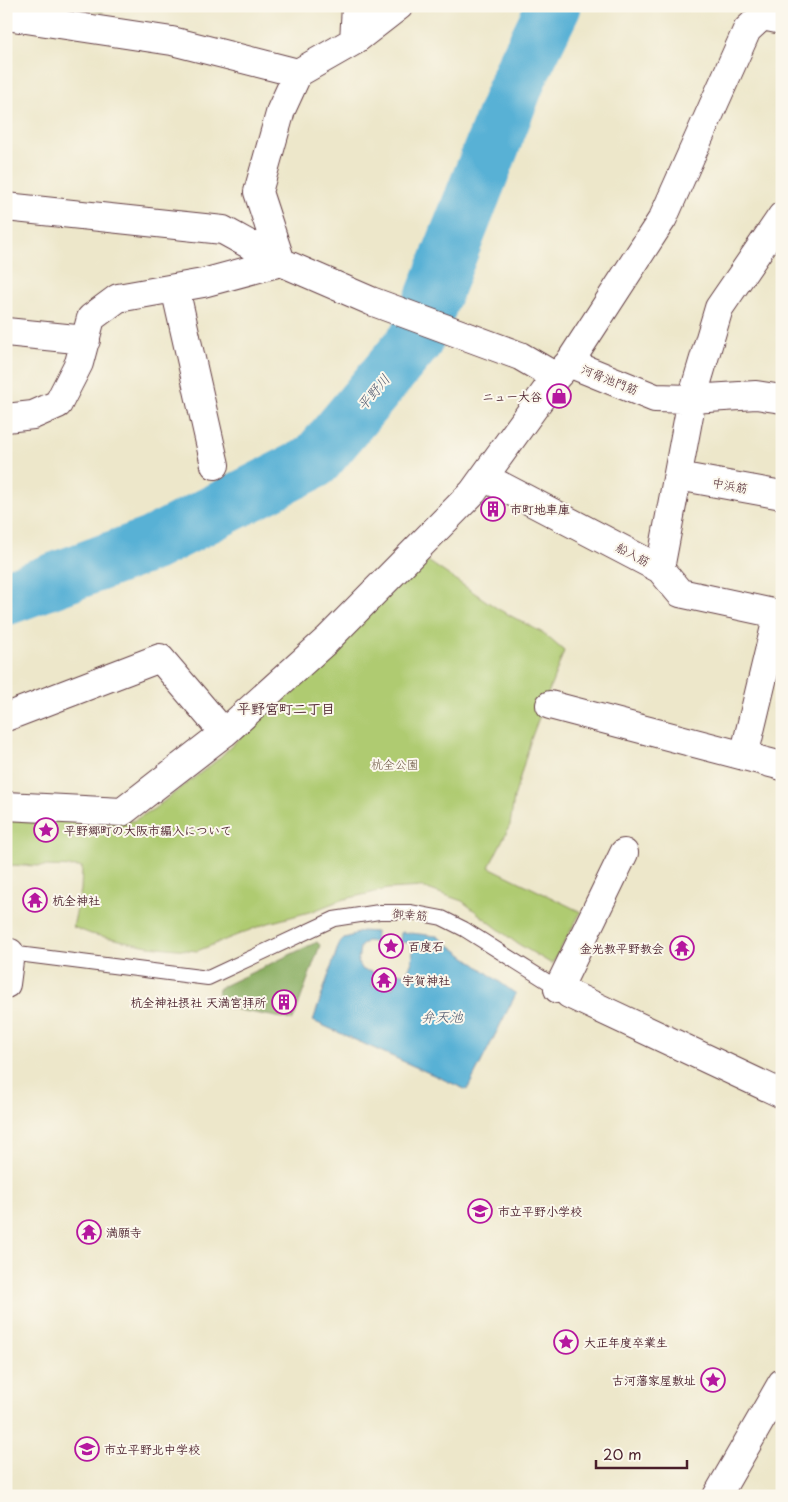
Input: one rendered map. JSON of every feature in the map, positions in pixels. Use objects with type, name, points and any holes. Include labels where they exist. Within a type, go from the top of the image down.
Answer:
[{"type":"main road","points":[[354,41],[356,6]]},
{"type":"main road","points":[[6,418],[33,415],[58,404],[79,363],[91,318],[118,298],[175,288],[281,262],[258,192],[281,110],[298,73],[354,41],[399,6]]},
{"type":"main road","points":[[6,16],[172,41],[298,73]]},
{"type":"main road","points":[[9,800],[122,812],[224,733],[327,640],[473,492],[562,370],[663,218],[747,30],[762,16],[782,20]]},
{"type":"main road","name":"河骨池門筋","points":[[6,207],[223,230],[281,262],[371,301],[452,333],[562,370],[655,398],[692,399],[756,395],[782,399]]},
{"type":"main road","points":[[660,568],[692,399],[719,308],[782,216]]},
{"type":"main road","points":[[175,288],[215,465]]},
{"type":"main road","points":[[6,332],[86,340]]},
{"type":"main road","name":"中浜筋","points":[[678,476],[782,495]]},
{"type":"main road","name":"船入筋","points":[[484,477],[660,568],[680,593],[780,615]]},
{"type":"main road","points":[[744,756],[780,615]]},
{"type":"main road","points":[[6,716],[160,658],[224,733]]},
{"type":"main road","points":[[550,705],[782,766]]},
{"type":"main road","points":[[564,991],[624,853]]},
{"type":"main road","points":[[6,984],[10,954]]},
{"type":"main road","name":"御幸筋","points":[[564,991],[782,1094]]},
{"type":"main road","points":[[717,1496],[782,1383]]},
{"type":"lane","name":"御幸筋","points":[[10,954],[208,978],[334,919],[379,912],[411,912],[442,918],[464,929],[564,991]]},
{"type":"green space","points":[[66,6],[103,6],[103,12]]},
{"type":"green space","name":"杭全公園","points":[[425,559],[498,609],[543,633],[564,651],[531,739],[514,798],[510,825],[489,867],[581,912],[552,964],[515,942],[462,901],[422,887],[388,889],[341,900],[313,911],[265,924],[197,951],[148,946],[91,934],[73,927],[81,890],[82,867],[6,865],[6,818],[133,821],[154,809],[216,761]]},
{"type":"green space","points":[[317,942],[320,945],[293,1020],[217,1006],[219,988]]},
{"type":"water","name":"弁天池","points":[[362,931],[376,932],[375,942],[367,941],[360,947],[358,962],[363,970],[373,972],[372,986],[393,988],[395,973],[405,974],[410,967],[413,955],[412,947],[410,943],[400,942],[401,932],[437,936],[516,994],[467,1090],[313,1021],[340,941]]},
{"type":"waterway","name":"平野川","points":[[6,598],[152,544],[315,461],[416,340],[521,73],[554,6]]},
{"type":"place","name":"ニュー大谷","points":[[559,396]]},
{"type":"place","name":"市町地車庫","points":[[493,509]]},
{"type":"place","name":"平野郷町の大阪市編入について","points":[[46,830]]},
{"type":"place","name":"杭全神社","points":[[35,900]]},
{"type":"place","name":"百度石","points":[[391,946]]},
{"type":"place","name":"金光教平野教会","points":[[682,948]]},
{"type":"place","name":"宇賀神社","points":[[384,980]]},
{"type":"place","name":"杭全神社摂社 天満宮拝所","points":[[284,1002]]},
{"type":"place","name":"市立平野小学校","points":[[480,1211]]},
{"type":"place","name":"満願寺","points":[[89,1232]]},
{"type":"place","name":"大正年度卒業生","points":[[566,1342]]},
{"type":"place","name":"古河藩家屋敷址","points":[[713,1380]]},
{"type":"place","name":"市立平野北中学校","points":[[87,1449]]},
{"type":"district","name":"平野宮町二丁目","points":[[286,708]]}]
